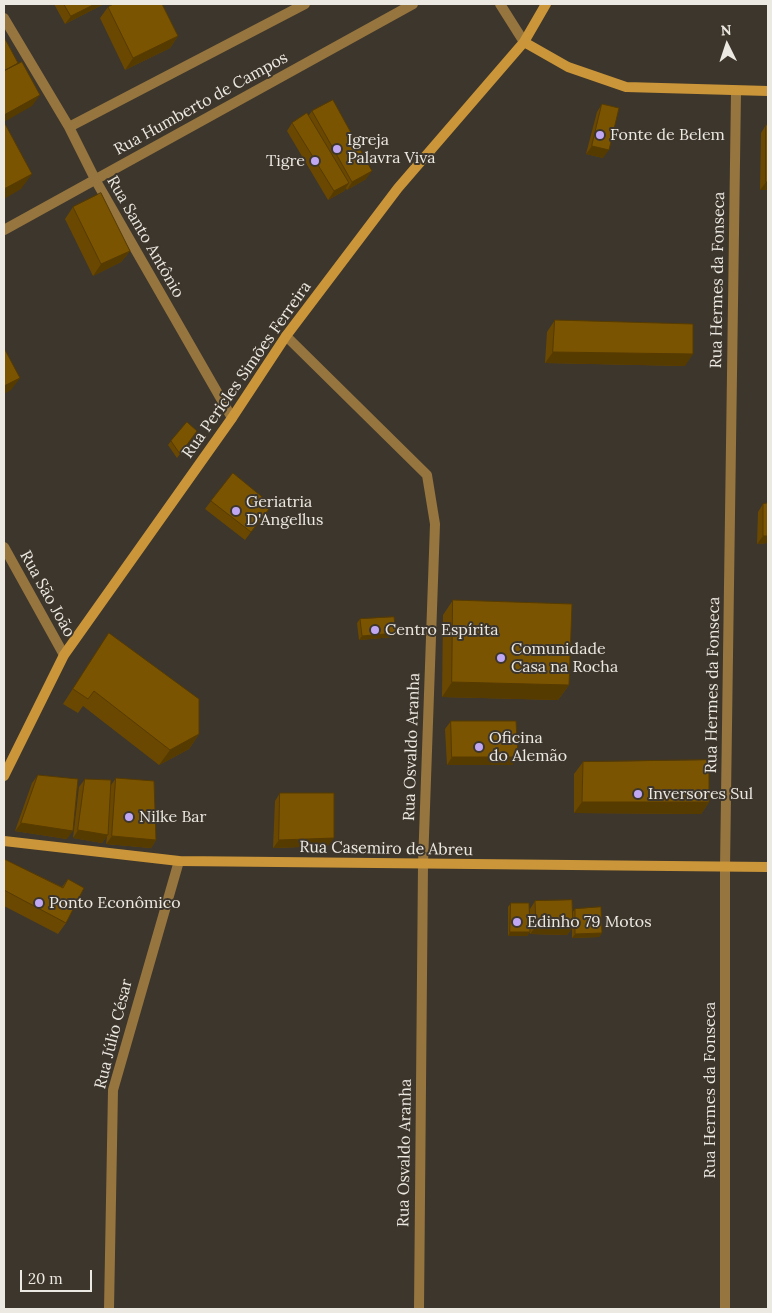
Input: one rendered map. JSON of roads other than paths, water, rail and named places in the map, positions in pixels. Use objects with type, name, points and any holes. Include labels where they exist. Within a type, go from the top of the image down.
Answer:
[{"type":"street","points":[[69,128],[306,4]]},
{"type":"street","name":"Rua Humberto de Campos","points":[[4,230],[413,4]]},
{"type":"street","points":[[500,4],[524,42],[568,67],[626,87],[736,92],[768,91]]},
{"type":"street","name":"Rua Pericles Simões Ferreira","points":[[4,776],[64,655],[232,418],[286,336],[398,188],[524,42],[546,4]]},
{"type":"street","name":"Rua Santo Antônio","points":[[4,18],[69,128],[96,180],[232,418]]},
{"type":"street","name":"Rua Hermes da Fonseca","points":[[725,1309],[725,867],[736,92]]},
{"type":"street","name":"Rua Osvaldo Aranha","points":[[286,336],[427,475],[435,524],[423,864],[419,1309]]},
{"type":"street","name":"Rua São João","points":[[4,547],[64,655]]},
{"type":"street","name":"Rua Casemiro de Abreu","points":[[4,841],[179,861],[768,867]]},
{"type":"street","name":"Rua Júlio César","points":[[109,1309],[113,1090],[179,861]]},
{"type":"place","name":"Fonte de Belem","points":[[600,135]]},
{"type":"place","name":"Igreja Palavra Viva","points":[[337,149]]},
{"type":"place","name":"Tigre","points":[[315,161]]},
{"type":"place","name":"Geriatria D'Angellus","points":[[236,511]]},
{"type":"place","name":"Centro Espírita","points":[[375,630]]},
{"type":"place","name":"Comunidade Casa na Rocha","points":[[501,658]]},
{"type":"place","name":"Oficina do Alemão","points":[[479,747]]},
{"type":"place","name":"Inversores Sul","points":[[638,794]]},
{"type":"place","name":"Nilke Bar","points":[[129,817]]},
{"type":"place","name":"Ponto Econômico","points":[[39,903]]},
{"type":"place","name":"Edinho 79 Motos","points":[[517,922]]}]
